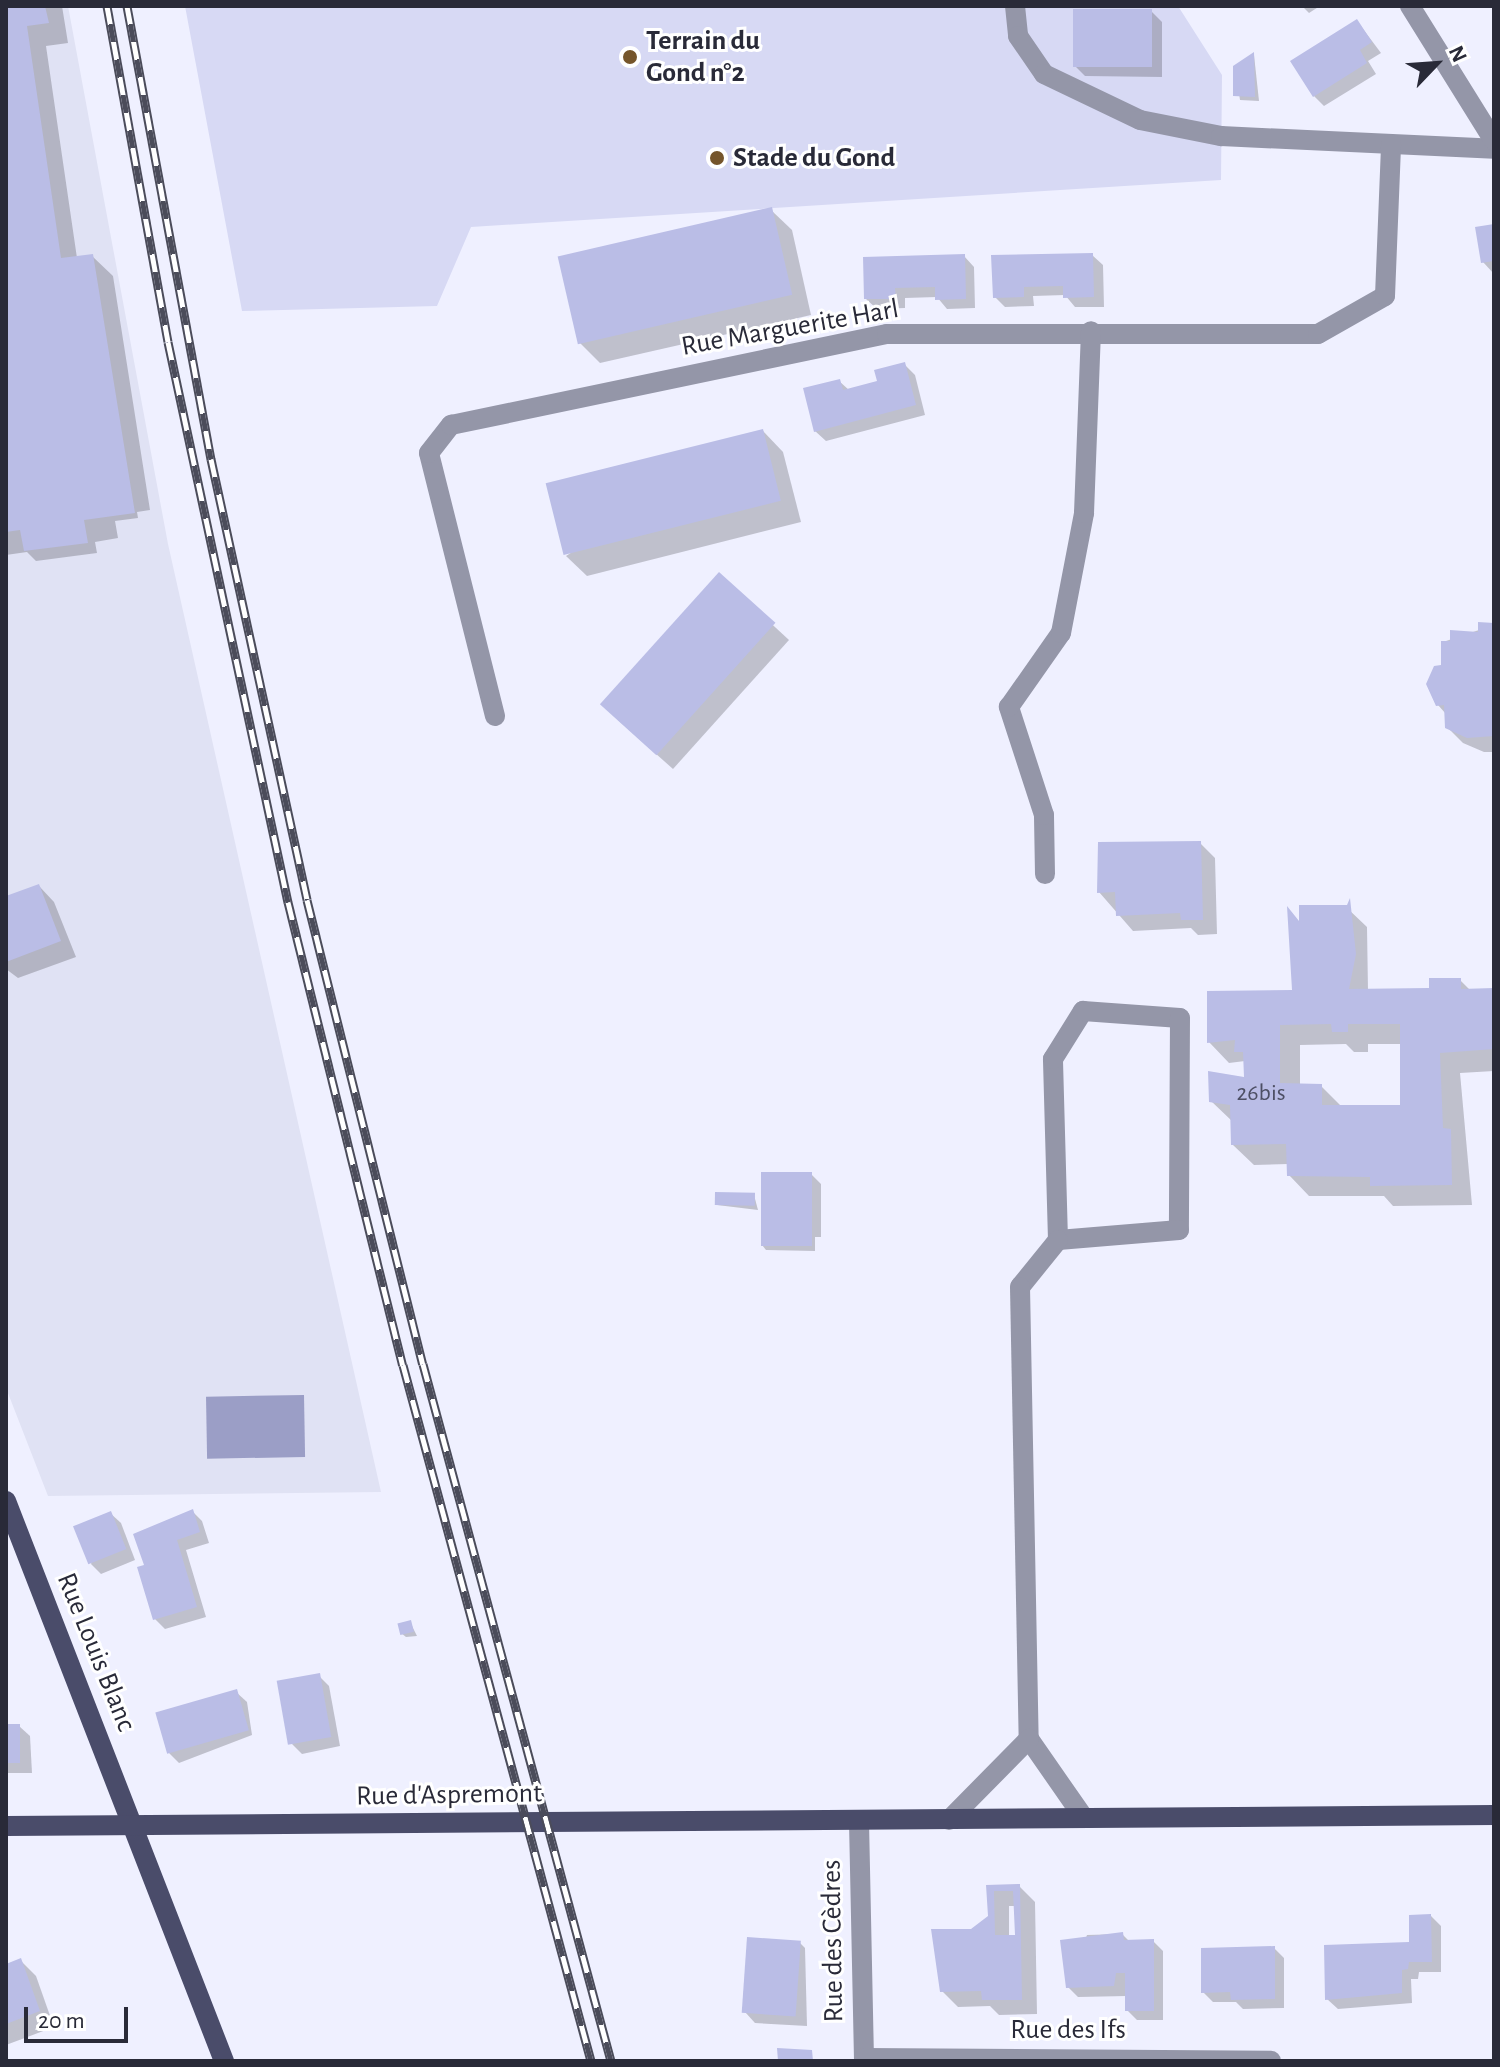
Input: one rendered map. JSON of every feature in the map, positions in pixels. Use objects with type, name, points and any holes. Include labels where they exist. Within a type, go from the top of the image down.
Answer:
[{"type":"main road","name":"Rue Louis Blanc","points":[[6,1501],[224,2061]]},
{"type":"main road","name":"Rue d'Aspremont","points":[[6,1826],[1494,1815]]},
{"type":"street","points":[[1015,6],[1018,36],[1044,74],[1140,120],[1221,136],[1494,149]]},
{"type":"street","points":[[1410,6],[1494,141]]},
{"type":"street","name":"Rue Marguerite Harl","points":[[495,716],[429,453],[451,425],[887,334],[1091,331],[1318,334],[1385,296],[1391,144]]},
{"type":"street","points":[[1045,874],[1044,815],[1009,707],[1061,633],[1084,513],[1091,331]]},
{"type":"street","points":[[1058,1240],[1179,1230],[1180,1018],[1083,1011],[1053,1059],[1058,1240],[1020,1287],[1029,1739],[1084,1818]]},
{"type":"street","points":[[949,1820],[1029,1739]]},
{"type":"street","name":"Rue des Cèdres","points":[[859,1821],[864,2059]]},
{"type":"street","name":"Rue des Ifs","points":[[864,2059],[1271,2061]]},
{"type":"shaded area","points":[[6,6],[68,6],[168,544],[381,1492],[48,1496],[6,1388]]},
{"type":"shaded area","name":"Stade du Gond","points":[[185,6],[1178,6],[1222,75],[1221,180],[471,227],[437,306],[242,311]]},
{"type":"shaded area","points":[[304,1395],[305,1457],[207,1459],[206,1397]]},
{"type":"building","points":[[6,6],[45,6],[49,23],[27,26],[61,258],[93,254],[135,513],[84,520],[88,543],[24,551],[20,530],[6,532]]},
{"type":"building","points":[[1073,9],[1152,9],[1152,67],[1073,67]]},
{"type":"building","points":[[1357,19],[1372,42],[1360,50],[1367,63],[1313,97],[1290,61]]},
{"type":"building","points":[[1254,52],[1255,97],[1233,96],[1233,66]]},
{"type":"building","points":[[772,207],[792,295],[578,344],[558,256]]},
{"type":"building","points":[[1494,224],[1494,261],[1481,263],[1475,227]]},
{"type":"building","points":[[1093,253],[1094,297],[1063,298],[1063,286],[1024,287],[1024,297],[993,298],[991,255]]},
{"type":"building","points":[[965,254],[966,299],[935,300],[935,287],[895,288],[896,299],[864,299],[863,257]]},
{"type":"building","points":[[905,362],[916,405],[814,432],[803,388],[840,379],[843,390],[877,381],[874,370]]},
{"type":"building","points":[[763,429],[781,501],[564,555],[546,483]]},
{"type":"building","points":[[719,572],[775,623],[656,755],[600,704]]},
{"type":"building","points":[[1478,622],[1494,623],[1494,736],[1467,738],[1445,728],[1444,705],[1436,706],[1426,684],[1434,666],[1441,665],[1441,641],[1450,641],[1450,630],[1478,632]]},
{"type":"building","points":[[1201,841],[1203,920],[1181,920],[1180,913],[1116,916],[1115,892],[1097,893],[1098,842]]},
{"type":"building","points":[[39,884],[61,941],[6,962],[6,896]]},
{"type":"building","points":[[1350,898],[1356,954],[1349,989],[1429,988],[1429,978],[1461,978],[1461,989],[1494,988],[1494,1049],[1440,1053],[1443,1128],[1451,1129],[1452,1185],[1370,1186],[1370,1177],[1287,1176],[1286,1144],[1231,1145],[1230,1105],[1209,1102],[1208,1071],[1244,1077],[1243,1052],[1234,1052],[1235,1040],[1207,1043],[1207,991],[1292,990],[1287,906],[1299,921],[1299,905],[1347,905]],"holes":[[[1331,1024],[1332,1032],[1348,1032],[1348,1024],[1400,1024],[1400,1105],[1322,1105],[1322,1084],[1280,1083],[1280,1025]]]},
{"type":"building","points":[[761,1172],[812,1172],[812,1246],[761,1246]]},
{"type":"building","points":[[715,1192],[755,1193],[755,1206],[715,1205]]},
{"type":"building","points":[[193,1509],[200,1532],[177,1540],[197,1607],[153,1620],[137,1567],[144,1565],[133,1534]]},
{"type":"building","points":[[111,1511],[126,1549],[88,1564],[73,1526]]},
{"type":"building","points":[[411,1620],[414,1632],[400,1635],[397,1623]]},
{"type":"building","points":[[320,1673],[331,1737],[288,1745],[277,1681]]},
{"type":"building","points":[[237,1689],[249,1730],[167,1754],[155,1712]]},
{"type":"building","points":[[6,1724],[20,1724],[20,1763],[6,1763]]},
{"type":"building","points":[[1020,1884],[1022,2000],[982,2000],[981,1991],[940,1992],[931,1929],[971,1929],[988,1916],[986,1885]],"holes":[[[994,1891],[1013,1891],[1015,1935],[995,1935]]]},
{"type":"building","points":[[1431,1914],[1432,1962],[1409,1962],[1408,1969],[1402,1970],[1402,1993],[1325,2000],[1324,1945],[1409,1942],[1409,1915]]},
{"type":"building","points":[[1123,1932],[1124,1940],[1154,1939],[1154,2011],[1125,2011],[1125,1973],[1116,1973],[1114,1986],[1066,1988],[1060,1940]]},
{"type":"building","points":[[747,1937],[801,1941],[796,2017],[742,2013]]},
{"type":"building","points":[[1275,1946],[1275,1999],[1231,2000],[1230,1992],[1201,1993],[1201,1948]]},
{"type":"building","points":[[21,1958],[40,2011],[6,2024],[6,1964]]},
{"type":"building","points":[[777,2048],[812,2050],[813,2061],[778,2061]]},
{"type":"railway","points":[[107,6],[168,342],[288,902],[403,1365],[591,2061]]},
{"type":"railway","points":[[127,6],[211,459],[307,900],[423,1364],[611,2061]]},
{"type":"place","name":"Terrain du Gond n°2","points":[[630,57]]},
{"type":"place","name":"Stade du Gond","points":[[717,158]]}]
